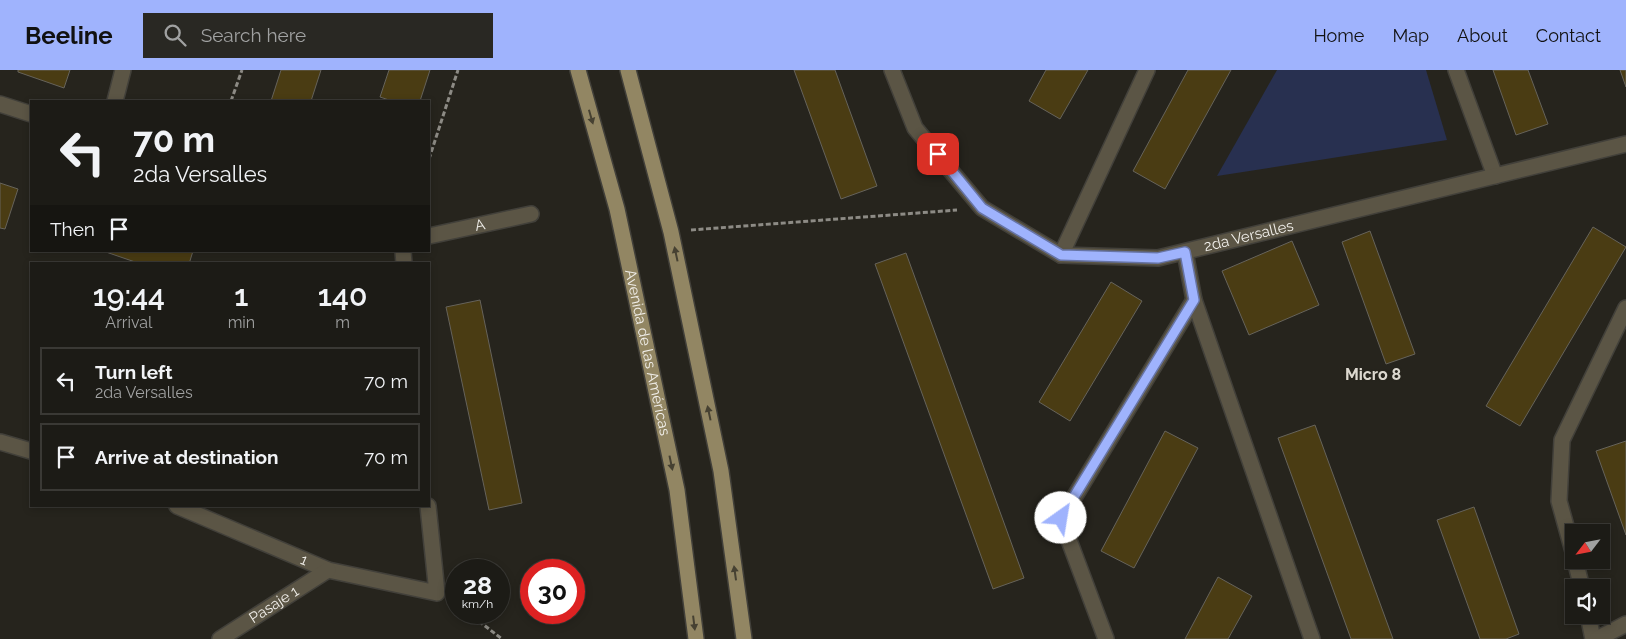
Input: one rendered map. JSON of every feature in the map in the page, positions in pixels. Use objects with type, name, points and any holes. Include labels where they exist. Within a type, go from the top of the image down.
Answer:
[{"type":"main road","name":"Avenida de las Américas","points":[[578,70],[617,209],[675,481],[696,639]]},
{"type":"main road","points":[[628,70],[671,232],[721,471],[744,639]]},
{"type":"street","points":[[115,100],[123,70]]},
{"type":"street","name":"2da Versalles","points":[[892,70],[915,128],[982,208],[1061,255],[1158,258],[1626,144]]},
{"type":"street","points":[[1061,255],[1147,70]]},
{"type":"street","points":[[1456,70],[1495,176]]},
{"type":"street","points":[[0,104],[30,114]]},
{"type":"street","name":"A","points":[[430,236],[531,214]]},
{"type":"street","points":[[1185,252],[1194,300],[1312,639]]},
{"type":"street","points":[[1106,639],[1061,518],[1194,300]]},
{"type":"street","points":[[1565,524],[1559,501],[1562,440],[1626,308]]},
{"type":"street","points":[[0,442],[30,451]]},
{"type":"street","name":"1","points":[[178,507],[328,570],[436,593],[428,507]]},
{"type":"street","name":"Pasaje 1","points":[[220,639],[328,570]]},
{"type":"street","points":[[1590,624],[1592,639]]},
{"type":"street","points":[[1598,639],[1626,624]]},
{"type":"path","points":[[231,100],[242,70]]},
{"type":"path","points":[[430,156],[458,70]]},
{"type":"path","points":[[671,232],[982,208]]},
{"type":"path","points":[[483,624],[502,639]]},
{"type":"shaded area","points":[[1277,70],[1426,70],[1447,140],[1217,176]]},
{"type":"building","points":[[18,70],[70,70],[64,88],[18,72]]},
{"type":"building","points":[[281,70],[321,70],[311,100],[271,100]]},
{"type":"building","points":[[389,70],[430,70],[420,100],[389,100],[380,97]]},
{"type":"building","points":[[794,70],[835,70],[877,186],[841,199]]},
{"type":"building","points":[[1046,70],[1088,70],[1060,119],[1029,101]]},
{"type":"building","points":[[1188,70],[1231,70],[1165,189],[1133,171]]},
{"type":"building","points":[[1493,70],[1528,70],[1548,124],[1516,135]]},
{"type":"building","points":[[1620,70],[1626,70],[1626,87]]},
{"type":"building","points":[[0,183],[18,189],[5,229],[0,228]]},
{"type":"building","points":[[1593,227],[1626,247],[1520,426],[1486,406]]},
{"type":"building","points":[[1370,231],[1415,354],[1386,364],[1342,242]]},
{"type":"building","points":[[1292,241],[1319,305],[1249,335],[1222,271]]},
{"type":"building","points":[[106,252],[193,252],[190,262],[135,262]]},
{"type":"building","points":[[906,253],[1024,578],[993,589],[875,264]]},
{"type":"building","points":[[1111,282],[1142,301],[1070,421],[1039,402]]},
{"type":"building","points":[[480,300],[522,503],[489,510],[446,307]]},
{"type":"building","points":[[1315,425],[1393,639],[1351,639],[1278,438]]},
{"type":"building","points":[[1165,431],[1198,448],[1134,568],[1101,551]]},
{"type":"building","points":[[1626,441],[1626,535],[1596,451]]},
{"type":"building","points":[[1474,507],[1519,634],[1506,639],[1480,639],[1437,520]]},
{"type":"building","points":[[1218,577],[1252,596],[1228,639],[1185,639]]},
{"type":"district","name":"Micro 8","points":[[1373,374]]},
{"type":"route","points":[[938,154],[982,208],[1061,255],[1158,258],[1185,252],[1194,300],[1061,518]]}]
